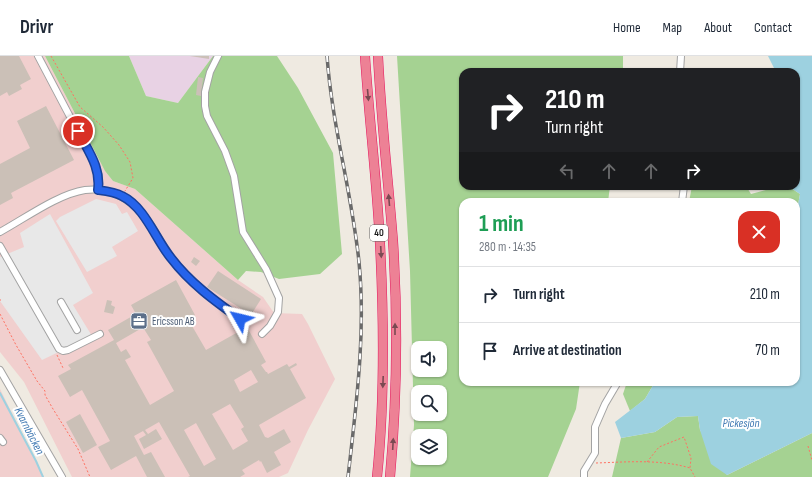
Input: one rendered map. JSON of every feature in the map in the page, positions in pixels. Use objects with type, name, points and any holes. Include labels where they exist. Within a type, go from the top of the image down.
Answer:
[{"type":"highway","name":"40","points":[[365,56],[380,242],[383,306],[383,365],[377,477]]},
{"type":"highway","name":"40","points":[[378,56],[393,242],[395,306],[394,410],[390,477]]},
{"type":"street","points":[[38,56],[97,168],[99,179],[98,190]]},
{"type":"street","points":[[218,56],[210,72],[205,92],[207,116],[225,150],[234,176],[243,232],[266,269],[279,298],[278,312],[270,326],[262,334]]},
{"type":"street","points":[[680,68],[681,56]]},
{"type":"street","points":[[0,232],[64,197],[85,190],[98,190],[123,196],[150,224],[171,258],[201,290],[240,319]]},
{"type":"street","points":[[0,246],[59,349],[63,351],[68,350],[100,334]]},
{"type":"street","points":[[61,302],[77,330]]},
{"type":"street","points":[[0,370],[62,477]]},
{"type":"street","points":[[584,477],[584,471],[595,453],[595,427],[605,404],[616,386]]},
{"type":"path","points":[[51,56],[80,107],[103,127],[120,145],[130,162],[133,178],[123,196]]},
{"type":"path","points":[[0,314],[16,346],[45,391],[45,395],[78,450],[90,477]]},
{"type":"path","points":[[646,463],[659,447],[684,437],[691,458],[690,468],[695,477]]},
{"type":"path","points":[[808,446],[812,460]]},
{"type":"path","points":[[589,462],[673,463],[690,468]]},
{"type":"shaded area","points":[[0,56],[45,56],[105,171],[113,181],[135,189],[238,280],[263,297],[274,313],[302,314],[335,379],[308,430],[288,473],[279,477],[72,477],[24,382],[0,352]]},
{"type":"shaded area","points":[[129,56],[213,56],[178,103],[146,96]]},
{"type":"shaded area","points":[[96,199],[116,204],[122,214],[127,212],[138,231],[112,247],[117,256],[87,272],[56,221],[60,217]]},
{"type":"shaded area","points":[[50,214],[93,293],[73,305],[92,336],[42,360],[0,301],[0,257],[24,247],[20,233]]},
{"type":"shaded area","points":[[0,389],[44,477],[0,477]]},
{"type":"green space","points":[[45,56],[129,56],[146,96],[178,103],[213,56],[277,56],[298,88],[333,153],[342,254],[320,274],[279,279],[261,272],[246,271],[238,280],[135,189],[113,181],[105,171]]},
{"type":"green space","points":[[397,56],[623,56],[623,68],[459,68],[459,190],[610,190],[608,198],[459,198],[459,386],[579,386],[576,409],[548,477],[410,477],[411,464],[447,465],[447,429],[414,429],[414,421],[447,421],[447,385],[413,385],[413,377],[447,377],[447,341],[412,341],[410,271]]},
{"type":"green space","points":[[691,190],[748,190],[751,194],[766,190],[794,190],[800,194],[799,198],[690,198]]},
{"type":"green space","points":[[626,386],[653,386],[645,399],[630,411],[623,394]]},
{"type":"green space","points":[[698,416],[700,430],[727,475],[812,433],[812,477],[612,477],[621,438],[655,432],[677,417]]},
{"type":"water","name":"Pickesjön","points":[[768,56],[812,56],[812,433],[727,475],[711,464],[700,430],[698,416],[677,417],[655,432],[621,438],[615,422],[645,399],[653,386],[800,386],[800,194],[794,190],[800,190],[800,68],[774,68]]},
{"type":"building","points":[[0,56],[19,56],[31,79],[20,85],[22,89],[9,96],[7,92],[0,96]]},
{"type":"building","points":[[190,56],[209,56],[209,59]]},
{"type":"building","points":[[198,77],[203,78],[201,96],[196,95]]},
{"type":"building","points":[[46,106],[74,160],[11,193],[13,198],[0,205],[0,164],[30,148],[17,121]]},
{"type":"building","points":[[194,257],[200,261],[196,266],[191,262]]},
{"type":"building","points":[[218,271],[261,299],[251,315],[207,287]]},
{"type":"building","points":[[176,280],[195,315],[188,319],[206,350],[247,327],[266,362],[261,365],[268,374],[287,364],[289,367],[296,363],[297,365],[290,369],[306,398],[259,425],[265,437],[268,438],[284,429],[291,442],[274,452],[281,465],[267,473],[259,460],[242,470],[245,474],[240,477],[188,477],[190,476],[159,422],[145,430],[148,434],[156,429],[162,439],[144,449],[139,439],[146,435],[143,431],[134,436],[144,455],[151,452],[165,477],[147,477],[136,456],[111,470],[98,447],[110,441],[82,390],[70,397],[58,376],[71,369],[68,365],[114,340],[108,330],[136,314],[131,305]],"holes":[[[142,328],[144,329],[151,340],[147,342],[174,391],[150,405],[125,360],[131,357],[126,349],[121,352],[116,343]],[[251,370],[258,382],[240,392],[234,380]],[[230,404],[244,427],[241,429],[248,441],[233,450],[212,414]],[[196,423],[216,459],[204,466],[184,430]]]},
{"type":"building","points":[[107,300],[112,301],[111,305],[115,307],[113,314],[104,312]]},
{"type":"building","points":[[80,414],[97,445],[83,453],[66,422]]},
{"type":"waterway","name":"Kvarnbäcken","points":[[0,393],[43,477]]},
{"type":"railway","points":[[327,56],[337,134],[356,236],[361,289],[361,343],[348,477]]},
{"type":"place","name":"Ericsson AB","points":[[139,321]]},
{"type":"route","points":[[78,131],[97,168],[99,179],[98,190],[123,196],[150,224],[171,258],[201,290],[240,319]]}]
